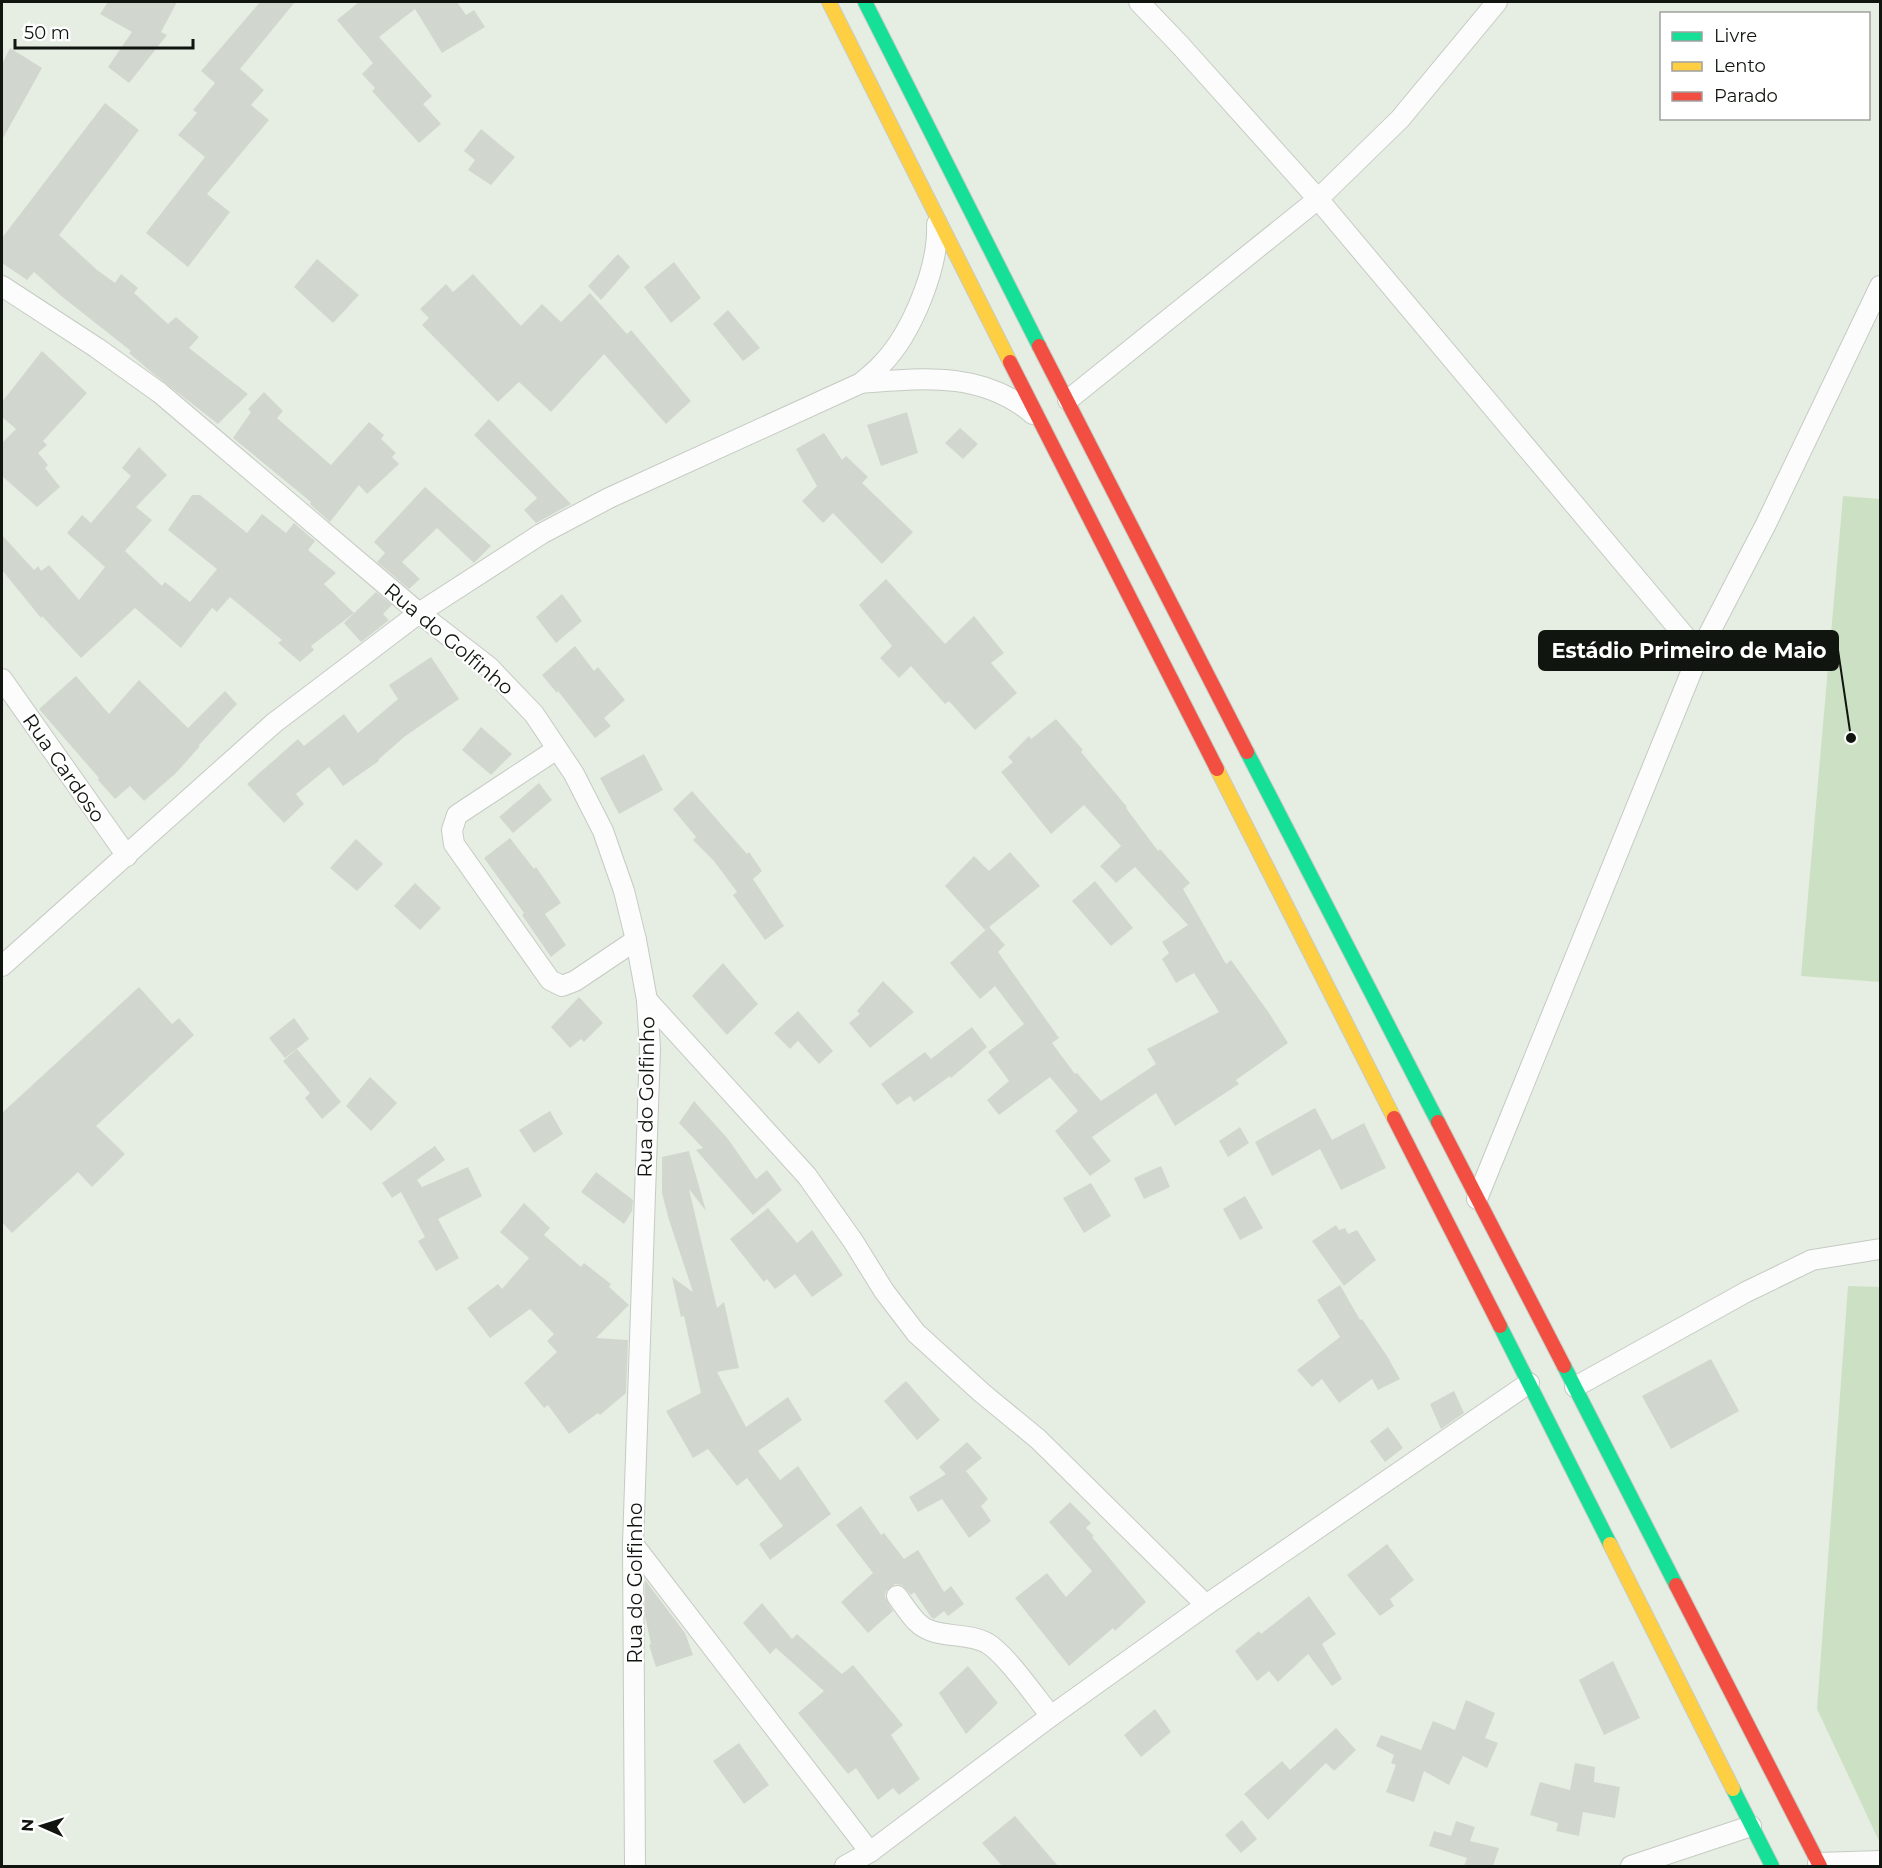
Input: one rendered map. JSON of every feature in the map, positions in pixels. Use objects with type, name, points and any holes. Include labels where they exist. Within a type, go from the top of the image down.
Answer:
[{"type":"main road","points":[[829,2],[1772,1866]]},
{"type":"main road","points":[[865,2],[990,252],[1819,1865]]},
{"type":"street","points":[[1138,2],[1182,46],[1318,199],[1699,653]]},
{"type":"street","points":[[1068,400],[1318,199],[1400,119],[1497,2]]},
{"type":"street","points":[[2,966],[274,723],[419,613],[541,534],[609,498],[861,383],[882,364],[899,342],[916,308],[932,271],[938,239],[937,218]]},
{"type":"street","name":"Rua do Golfinho","points":[[2,286],[97,348],[160,393],[419,613],[489,667],[534,714],[574,774],[603,831],[624,891],[636,940],[647,1000],[650,1048],[633,1544],[635,1866]]},
{"type":"street","points":[[1477,1199],[1699,653],[1766,524],[1881,286]]},
{"type":"street","points":[[861,383],[910,379],[953,380],[990,389],[1020,403],[1040,420]]},
{"type":"street","name":"Rua Cardoso","points":[[2,679],[127,856]]},
{"type":"street","points":[[558,749],[457,815],[452,830],[454,844],[550,980],[562,986],[575,981],[636,940]]},
{"type":"street","points":[[647,1000],[807,1176],[854,1241],[884,1291],[916,1333],[982,1393],[1038,1439],[1206,1605]]},
{"type":"street","points":[[1575,1387],[1746,1292],[1812,1260],[1881,1249]]},
{"type":"street","points":[[845,1866],[870,1852],[1051,1716],[1206,1605],[1529,1383]]},
{"type":"street","points":[[633,1544],[870,1852]]},
{"type":"street","points":[[897,1596],[917,1623],[930,1631],[987,1643],[1002,1656],[1051,1716]]},
{"type":"street","points":[[1631,1866],[1751,1826]]},
{"type":"street","points":[[1819,1865],[1881,1861]]},
{"type":"green space","points":[[1843,496],[1880,499],[1880,982],[1801,976]]},
{"type":"green space","points":[[1848,1286],[1880,1287],[1880,1843],[1817,1709]]},
{"type":"building","points":[[108,2],[177,2],[161,32],[167,35],[129,83],[108,67],[132,32],[100,14]]},
{"type":"building","points":[[260,2],[295,2],[240,69],[264,90],[251,105],[269,120],[207,194],[230,212],[188,267],[146,233],[205,157],[178,135],[197,113],[193,110],[215,83],[201,71]]},
{"type":"building","points":[[359,2],[457,2],[466,15],[474,10],[485,27],[442,53],[415,9],[379,37],[432,96],[423,104],[441,124],[419,143],[372,91],[375,88],[362,74],[373,63],[337,20]]},
{"type":"building","points":[[10,48],[42,68],[2,140],[2,64]]},
{"type":"building","points":[[105,103],[139,130],[59,235],[97,270],[115,283],[121,274],[138,288],[134,293],[168,324],[176,317],[199,337],[189,348],[248,394],[218,424],[150,371],[129,353],[131,351],[34,272],[27,280],[2,263],[2,238]]},
{"type":"building","points":[[481,129],[515,157],[491,185],[468,170],[475,160],[464,151]]},
{"type":"building","points":[[618,254],[630,267],[601,300],[588,286]]},
{"type":"building","points":[[317,259],[359,295],[333,323],[294,287]]},
{"type":"building","points":[[674,262],[701,298],[671,323],[644,287]]},
{"type":"building","points":[[473,274],[521,326],[542,304],[561,322],[590,293],[627,334],[631,330],[691,401],[666,424],[604,354],[551,412],[519,382],[498,402],[422,325],[429,318],[420,309],[446,284],[453,292]]},
{"type":"building","points":[[728,310],[760,348],[743,361],[713,324]]},
{"type":"building","points":[[42,351],[87,393],[43,441],[47,445],[38,453],[48,465],[45,468],[60,487],[37,507],[2,476],[2,443],[16,429],[2,417],[2,402]]},
{"type":"building","points":[[264,392],[283,411],[277,418],[331,465],[369,422],[384,435],[381,439],[396,453],[392,457],[399,464],[367,494],[359,485],[330,522],[310,504],[311,502],[233,438],[251,412],[248,409]]},
{"type":"building","points":[[907,412],[918,453],[881,466],[867,425]]},
{"type":"building","points":[[489,419],[571,504],[536,523],[524,510],[537,498],[474,435]]},
{"type":"building","points":[[960,428],[978,444],[963,459],[945,443]]},
{"type":"building","points":[[824,433],[842,460],[846,456],[868,477],[862,483],[913,532],[882,564],[833,513],[823,523],[802,501],[817,486],[796,449]]},
{"type":"building","points":[[139,447],[167,475],[136,507],[152,520],[125,551],[162,586],[165,582],[190,602],[217,569],[168,530],[192,495],[200,495],[247,533],[262,514],[286,533],[294,523],[315,541],[308,550],[336,573],[324,584],[354,613],[311,646],[314,650],[300,662],[278,643],[282,640],[230,597],[217,612],[212,608],[181,648],[135,608],[81,658],[42,616],[41,618],[2,570],[2,535],[34,570],[38,566],[41,571],[49,565],[79,600],[105,567],[67,533],[82,515],[91,523],[131,476],[122,468]]},
{"type":"building","points":[[425,487],[491,546],[474,563],[437,528],[402,562],[420,579],[409,589],[377,562],[385,553],[374,542]]},
{"type":"building","points":[[886,579],[945,644],[974,616],[1004,653],[991,663],[1017,693],[975,730],[949,701],[945,704],[911,666],[899,678],[880,658],[892,646],[859,605]]},
{"type":"building","points":[[376,592],[392,605],[383,614],[389,620],[361,642],[344,623]]},
{"type":"building","points":[[562,594],[582,621],[556,643],[536,617]]},
{"type":"building","points":[[575,646],[594,671],[598,667],[625,700],[604,718],[611,726],[595,738],[558,691],[557,693],[542,675]]},
{"type":"building","points":[[431,657],[459,699],[404,737],[379,761],[343,786],[329,767],[296,794],[304,804],[284,823],[247,784],[298,739],[304,746],[344,714],[358,733],[398,699],[389,685]]},
{"type":"building","points":[[76,676],[109,714],[139,680],[188,728],[225,691],[237,704],[176,773],[144,801],[130,786],[115,799],[39,709]]},
{"type":"building","points":[[1056,719],[1083,750],[1081,752],[1127,807],[1158,851],[1160,849],[1190,883],[1183,889],[1226,964],[1231,960],[1288,1043],[1236,1080],[1239,1084],[1175,1126],[1156,1093],[1092,1137],[1111,1161],[1090,1176],[1055,1131],[1078,1111],[1050,1077],[999,1115],[987,1100],[1009,1081],[988,1052],[1024,1024],[995,986],[980,999],[950,963],[989,927],[1005,945],[998,952],[1059,1038],[1052,1043],[1075,1074],[1077,1073],[1101,1101],[1156,1064],[1147,1049],[1219,1012],[1194,973],[1176,983],[1162,959],[1169,953],[1162,942],[1188,925],[1135,867],[1116,883],[1100,866],[1121,846],[1084,805],[1051,834],[1001,772],[1013,762],[1008,757],[1029,736],[1031,739]]},
{"type":"building","points":[[481,727],[512,754],[491,775],[462,750]]},
{"type":"building","points":[[644,754],[663,790],[619,814],[600,778]]},
{"type":"building","points":[[539,783],[552,800],[513,833],[499,817]]},
{"type":"building","points":[[692,791],[747,854],[749,852],[762,871],[753,879],[784,926],[765,940],[733,895],[737,892],[714,861],[693,840],[696,837],[673,809]]},
{"type":"building","points":[[510,838],[534,869],[536,867],[561,903],[545,914],[566,945],[551,957],[522,915],[524,913],[484,858]]},
{"type":"building","points":[[356,839],[383,864],[357,891],[330,868]]},
{"type":"building","points":[[1010,852],[1040,886],[985,930],[945,886],[974,856],[989,871]]},
{"type":"building","points":[[1095,881],[1133,928],[1111,946],[1072,901]]},
{"type":"building","points":[[415,883],[441,908],[420,930],[394,906]]},
{"type":"building","points":[[723,963],[758,1004],[727,1035],[692,996]]},
{"type":"building","points":[[883,981],[914,1012],[870,1048],[849,1023],[860,1014],[857,1011]]},
{"type":"building","points":[[139,987],[172,1024],[179,1018],[194,1035],[96,1126],[125,1154],[92,1187],[78,1172],[12,1233],[2,1222],[2,1113]]},
{"type":"building","points":[[579,997],[603,1023],[584,1042],[581,1039],[570,1048],[551,1027]]},
{"type":"building","points":[[798,1011],[833,1051],[819,1064],[798,1041],[790,1049],[774,1033]]},
{"type":"building","points":[[294,1018],[309,1039],[285,1058],[269,1038]]},
{"type":"building","points":[[972,1027],[987,1047],[951,1078],[950,1076],[914,1102],[910,1096],[897,1105],[881,1084],[925,1052],[931,1059]]},
{"type":"building","points":[[297,1049],[341,1102],[322,1119],[305,1098],[310,1093],[283,1061]]},
{"type":"building","points":[[370,1077],[397,1103],[371,1131],[346,1106]]},
{"type":"building","points":[[694,1101],[728,1139],[756,1179],[767,1170],[782,1190],[753,1215],[696,1150],[703,1148],[679,1123]]},
{"type":"building","points":[[1315,1108],[1332,1140],[1364,1123],[1386,1168],[1341,1190],[1320,1149],[1272,1176],[1255,1142]]},
{"type":"building","points":[[550,1111],[563,1134],[534,1153],[519,1130]]},
{"type":"building","points":[[1240,1127],[1249,1143],[1228,1157],[1219,1141]]},
{"type":"building","points":[[435,1146],[445,1160],[417,1180],[422,1187],[468,1167],[482,1196],[438,1219],[459,1258],[436,1271],[418,1241],[425,1237],[401,1192],[392,1198],[382,1183]]},
{"type":"building","points":[[689,1151],[706,1211],[689,1189],[717,1308],[724,1302],[739,1368],[717,1372],[746,1427],[788,1397],[802,1420],[758,1451],[780,1480],[798,1466],[831,1514],[770,1560],[759,1544],[783,1526],[747,1478],[737,1486],[708,1449],[693,1458],[666,1411],[701,1393],[684,1316],[681,1317],[672,1277],[693,1292],[662,1193],[662,1157]]},
{"type":"building","points":[[1161,1166],[1170,1187],[1144,1199],[1134,1178]]},
{"type":"building","points":[[596,1172],[633,1200],[632,1211],[624,1224],[581,1192]]},
{"type":"building","points":[[1091,1183],[1111,1216],[1084,1233],[1063,1198]]},
{"type":"building","points":[[1245,1196],[1263,1228],[1240,1240],[1223,1209]]},
{"type":"building","points":[[524,1203],[550,1228],[544,1235],[581,1267],[584,1263],[611,1284],[609,1287],[629,1305],[596,1338],[628,1340],[626,1393],[600,1415],[598,1413],[569,1434],[548,1405],[544,1408],[524,1383],[557,1352],[547,1341],[554,1334],[530,1309],[490,1338],[467,1308],[498,1284],[502,1289],[529,1258],[500,1232]]},
{"type":"building","points":[[768,1208],[797,1243],[812,1230],[843,1275],[812,1297],[795,1274],[775,1289],[767,1279],[764,1282],[730,1239]]},
{"type":"building","points":[[1336,1225],[1339,1230],[1345,1228],[1348,1234],[1357,1230],[1376,1260],[1344,1286],[1312,1241]]},
{"type":"building","points":[[1340,1285],[1360,1320],[1362,1319],[1400,1379],[1378,1390],[1372,1379],[1339,1403],[1322,1379],[1312,1387],[1297,1370],[1340,1337],[1317,1300]]},
{"type":"building","points":[[1711,1359],[1739,1411],[1671,1449],[1642,1396]]},
{"type":"building","points":[[906,1381],[940,1420],[917,1440],[884,1401]]},
{"type":"building","points":[[1454,1391],[1464,1413],[1441,1429],[1430,1404]]},
{"type":"building","points":[[1388,1427],[1403,1448],[1385,1462],[1370,1441]]},
{"type":"building","points":[[967,1442],[982,1458],[966,1471],[988,1499],[981,1506],[991,1521],[969,1538],[942,1499],[918,1512],[909,1497],[946,1474],[939,1467]]},
{"type":"building","points":[[1070,1502],[1091,1523],[1086,1528],[1094,1536],[1092,1537],[1146,1602],[1115,1631],[1113,1628],[1069,1666],[1015,1598],[1047,1573],[1066,1597],[1092,1571],[1049,1522]]},
{"type":"building","points":[[861,1506],[881,1535],[884,1533],[904,1559],[918,1550],[944,1592],[951,1586],[964,1604],[948,1616],[944,1611],[934,1619],[914,1592],[911,1595],[902,1585],[895,1584],[886,1591],[885,1597],[893,1611],[868,1633],[841,1602],[873,1573],[836,1525]]},
{"type":"building","points":[[1387,1544],[1414,1580],[1390,1599],[1394,1606],[1380,1616],[1347,1575]]},
{"type":"building","points":[[645,1580],[685,1633],[693,1655],[656,1667],[649,1645],[651,1644],[645,1616]]},
{"type":"building","points":[[1309,1596],[1336,1634],[1322,1644],[1342,1679],[1332,1686],[1308,1654],[1278,1682],[1269,1671],[1257,1681],[1235,1651],[1259,1631],[1261,1634]]},
{"type":"building","points":[[762,1603],[792,1639],[797,1634],[842,1674],[853,1665],[903,1725],[891,1735],[920,1779],[899,1795],[893,1788],[878,1800],[856,1768],[848,1774],[798,1713],[824,1691],[776,1648],[770,1654],[743,1623]]},
{"type":"building","points":[[1613,1661],[1640,1718],[1604,1735],[1579,1680]]},
{"type":"building","points":[[968,1666],[998,1703],[966,1734],[939,1693]]},
{"type":"building","points":[[1466,1700],[1495,1713],[1485,1738],[1498,1743],[1487,1768],[1463,1756],[1449,1785],[1424,1771],[1414,1802],[1386,1792],[1396,1765],[1391,1763],[1394,1755],[1376,1746],[1381,1735],[1421,1750],[1433,1721],[1455,1730]]},
{"type":"building","points":[[1155,1709],[1171,1732],[1141,1757],[1124,1735]]},
{"type":"building","points":[[1336,1728],[1356,1750],[1334,1771],[1326,1763],[1268,1820],[1244,1794],[1282,1761],[1290,1770]]},
{"type":"building","points":[[739,1743],[769,1785],[744,1804],[713,1761]]},
{"type":"building","points":[[1575,1763],[1595,1767],[1594,1782],[1620,1787],[1615,1818],[1583,1812],[1579,1836],[1556,1831],[1558,1823],[1530,1815],[1540,1782],[1570,1790]]},
{"type":"building","points":[[1015,1816],[1058,1866],[1002,1866],[982,1843]]},
{"type":"building","points":[[1242,1820],[1257,1839],[1241,1853],[1225,1835]]},
{"type":"building","points":[[1456,1821],[1475,1827],[1470,1841],[1499,1848],[1493,1866],[1464,1866],[1467,1858],[1429,1846],[1434,1831],[1451,1836]]},
{"type":"traffic: fast","points":[[865,2],[1039,346]]},
{"type":"traffic: fast","points":[[1247,752],[1438,1122]]},
{"type":"traffic: fast","points":[[1500,1326],[1610,1544]]},
{"type":"traffic: fast","points":[[1564,1366],[1676,1585]]},
{"type":"traffic: fast","points":[[1733,1789],[1772,1866]]},
{"type":"traffic: slow","points":[[829,2],[1010,362]]},
{"type":"traffic: slow","points":[[1217,769],[1394,1118]]},
{"type":"traffic: slow","points":[[1610,1544],[1733,1789]]},
{"type":"traffic: jam","points":[[1039,346],[1247,752]]},
{"type":"traffic: jam","points":[[1010,362],[1217,769]]},
{"type":"traffic: jam","points":[[1394,1118],[1500,1326]]},
{"type":"traffic: jam","points":[[1438,1122],[1564,1366]]},
{"type":"traffic: jam","points":[[1676,1585],[1820,1866]]},
{"type":"place","name":"Estádio Primeiro de Maio","points":[[1851,738]]}]
